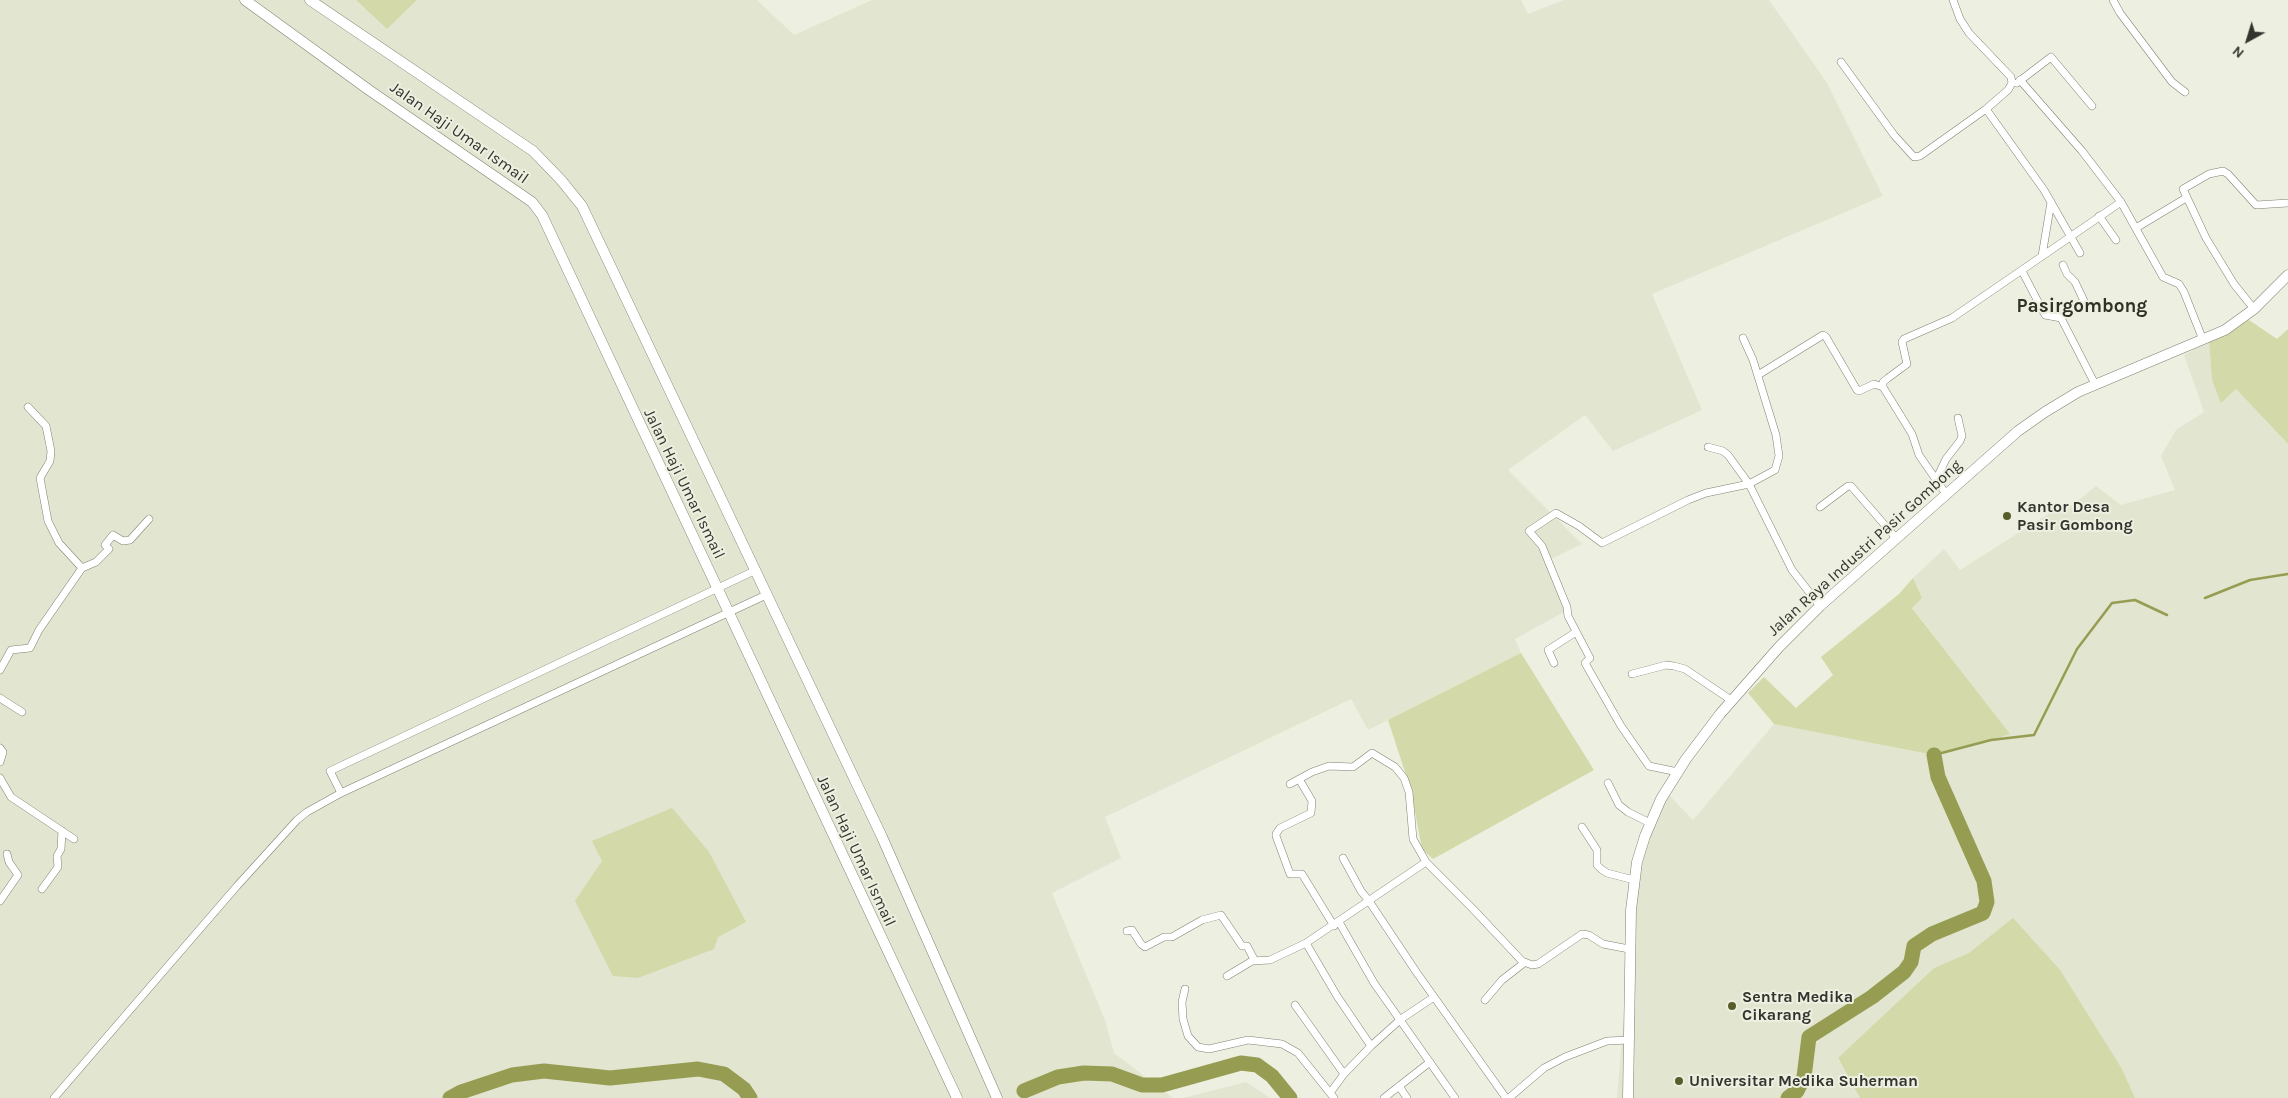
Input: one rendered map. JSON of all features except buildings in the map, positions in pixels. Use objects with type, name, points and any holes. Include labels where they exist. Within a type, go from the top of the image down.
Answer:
[{"type":"main road","name":"Jalan Haji Umar Ismail","points":[[245,0],[369,90],[532,202],[542,215],[957,1097]]},
{"type":"main road","name":"Jalan Haji Umar Ismail","points":[[310,0],[533,151],[561,180],[582,206],[882,837],[997,1098]]},
{"type":"main road","name":"Jalan Raya Industri Pasir Gombong","points":[[1628,1098],[1630,949],[1634,880],[1650,823],[1678,772],[1732,700],[1779,647],[1820,606],[1946,494],[2031,422],[2060,402],[2095,384],[2226,330],[2254,309],[2288,275]]},
{"type":"street","points":[[1841,62],[1894,135],[1914,157],[1920,156],[1986,109],[2008,90],[2012,83],[2011,77],[1969,33],[1960,19],[1953,0]]},
{"type":"street","points":[[2113,0],[2120,13],[2172,82],[2185,92]]},
{"type":"street","points":[[2012,83],[2016,84],[2051,57],[2092,106]]},
{"type":"street","points":[[2020,80],[2082,151],[2121,202],[2163,277],[2179,284],[2203,340]]},
{"type":"street","points":[[1986,109],[2051,202],[2080,253]]},
{"type":"street","points":[[2254,309],[2234,284],[2206,238],[2183,188],[2209,174],[2223,171],[2256,205],[2288,203]]},
{"type":"street","points":[[2136,228],[2186,198]]},
{"type":"street","points":[[2042,256],[2051,202]]},
{"type":"street","points":[[1882,387],[1888,378],[1908,364],[1902,342],[1907,336],[1952,318],[2022,271],[2070,235],[2121,202]]},
{"type":"street","points":[[2099,216],[2116,240]]},
{"type":"street","points":[[2061,318],[2084,302],[2075,282],[2062,266]]},
{"type":"street","points":[[2022,271],[2045,314],[2061,318],[2095,384]]},
{"type":"street","points":[[1758,375],[1823,335],[1826,337],[1857,390],[1860,391],[1874,384],[1882,387],[1912,434],[1919,455],[1946,494]]},
{"type":"street","points":[[1678,772],[1651,767],[1644,761],[1608,704],[1585,664],[1590,658],[1568,616],[1567,607],[1542,546],[1529,531],[1542,524],[1550,515],[1556,513],[1579,526],[1602,543],[1688,500],[1706,493],[1748,484],[1775,470],[1779,456],[1776,435],[1758,375],[1743,338]]},
{"type":"street","points":[[28,407],[46,426],[51,451],[51,458],[40,478],[48,521],[59,543],[82,568]]},
{"type":"street","points":[[1936,480],[1946,459],[1960,441],[1961,430],[1958,418]]},
{"type":"street","points":[[1708,447],[1723,450],[1728,455],[1748,484],[1792,570],[1820,606]]},
{"type":"street","points":[[1820,507],[1848,486],[1851,486],[1896,538]]},
{"type":"street","points":[[0,670],[11,650],[30,648],[39,630],[82,568],[100,559],[109,549],[105,545],[113,535],[123,541],[130,540],[149,519]]},
{"type":"street","points":[[342,793],[330,771],[754,571]]},
{"type":"street","points":[[54,1098],[237,886],[297,820],[307,812],[342,793],[766,595]]},
{"type":"street","points":[[1554,663],[1548,650],[1576,632]]},
{"type":"street","points":[[1632,674],[1666,665],[1674,666],[1684,669],[1732,700]]},
{"type":"street","points":[[0,698],[22,712]]},
{"type":"street","points":[[0,748],[3,752],[0,762]]},
{"type":"street","points":[[1290,784],[1329,766],[1353,767],[1372,753],[1400,772],[1407,785],[1413,839],[1426,862],[1524,963],[1538,964],[1582,934],[1589,935],[1603,944],[1630,949]]},
{"type":"street","points":[[0,778],[11,797],[74,839]]},
{"type":"street","points":[[1299,779],[1312,801],[1311,813],[1280,828],[1276,834],[1290,874],[1302,874],[1367,972],[1455,1098]]},
{"type":"street","points":[[1608,784],[1619,805],[1628,812],[1650,823]]},
{"type":"street","points":[[1582,827],[1597,850],[1597,865],[1607,873],[1634,880]]},
{"type":"street","points":[[42,889],[58,867],[57,856],[61,849],[62,831]]},
{"type":"street","points":[[0,901],[18,875],[9,862],[7,854]]},
{"type":"street","points":[[1343,858],[1353,880],[1369,900],[1434,997],[1508,1098],[1544,1068],[1565,1057],[1607,1041],[1629,1040]]},
{"type":"street","points":[[1227,976],[1255,961],[1270,960],[1306,943],[1426,862]]},
{"type":"street","points":[[1127,931],[1132,930],[1140,944],[1144,946],[1164,937],[1172,937],[1202,920],[1221,914],[1242,946],[1247,946],[1255,961]]},
{"type":"street","points":[[1306,943],[1337,996],[1371,1046]]},
{"type":"street","points":[[1485,1000],[1502,980],[1524,963]]},
{"type":"street","points":[[1185,989],[1182,1002],[1184,1019],[1188,1036],[1198,1047],[1209,1049],[1248,1040],[1282,1044],[1298,1053],[1332,1095],[1344,1074],[1371,1046],[1401,1019],[1434,997]]},
{"type":"street","points":[[1295,1005],[1344,1074]]},
{"type":"street","points":[[1384,1098],[1430,1062]]},
{"type":"street","points":[[1399,1086],[1407,1098]]},
{"type":"shaded area","points":[[0,0],[356,0],[387,29],[417,0],[757,0],[794,35],[872,0],[1521,0],[1528,14],[1564,0],[1769,0],[1827,83],[1883,196],[1652,294],[1702,410],[1613,451],[1585,415],[1508,470],[1582,544],[1551,559],[1571,608],[1515,639],[1521,653],[1368,730],[1351,699],[1105,817],[1121,858],[1052,893],[1105,1020],[1114,1053],[1173,1098],[0,1098]]},
{"type":"shaded area","points":[[2209,341],[2212,380],[2222,402],[2236,389],[2288,444],[2288,1098],[2135,1098],[2122,1069],[2013,919],[1969,953],[1934,968],[1838,1059],[1860,1098],[1617,1098],[1631,936],[1645,848],[1667,793],[1693,820],[1774,724],[1934,755],[1980,744],[2009,734],[1912,607],[1922,598],[1913,578],[1944,549],[1960,570],[2053,511],[2072,505],[2096,486],[2121,505],[2175,490],[2161,456],[2176,430],[2204,412],[2184,355]]},
{"type":"shaded area","points":[[1246,1082],[1270,1098],[1183,1098]]},
{"type":"green space","points":[[356,0],[417,0],[387,29]]},
{"type":"green space","points":[[2249,320],[2277,339],[2288,329],[2288,444],[2236,389],[2221,403],[2212,380],[2209,341]]},
{"type":"green space","points":[[1913,578],[1922,598],[1912,608],[2010,734],[1980,744],[1934,755],[1774,724],[1748,693],[1764,677],[1796,708],[1833,675],[1821,657],[1899,594]]},
{"type":"green space","points":[[1521,653],[1594,770],[1433,859],[1422,849],[1411,790],[1388,720]]},
{"type":"green space","points":[[672,808],[709,852],[746,922],[718,937],[714,949],[638,978],[613,976],[575,901],[602,861],[592,841]]},
{"type":"green space","points":[[2013,918],[2060,970],[2122,1069],[2135,1098],[1860,1098],[1838,1058],[1934,968],[1969,953]]},
{"type":"waterway","points":[[2205,598],[2250,580],[2288,574]]},
{"type":"waterway","points":[[1934,755],[1991,740],[2034,735],[2077,649],[2112,603],[2135,600],[2167,615]]},
{"type":"waterway","points":[[1788,1098],[1797,1091],[1804,1077],[1809,1037],[1872,997],[1904,972],[1911,962],[1914,946],[1932,934],[1983,913],[1987,902],[1984,881],[1938,777],[1934,755]]},
{"type":"waterway","points":[[1024,1091],[1058,1077],[1084,1073],[1112,1074],[1142,1085],[1162,1085],[1241,1063],[1257,1065],[1272,1076],[1290,1098]]},
{"type":"waterway","points":[[450,1098],[461,1092],[512,1075],[544,1071],[610,1078],[698,1069],[724,1074],[744,1089],[750,1098]]},
{"type":"place","name":"Kantor Desa Pasir Gombong","points":[[2007,516]]},
{"type":"place","name":"Sentra Medika Cikarang","points":[[1732,1006]]},
{"type":"place","name":"Universitar Medika Suherman","points":[[1679,1081]]},
{"type":"district","name":"Pasirgombong","points":[[2082,307]]}]
